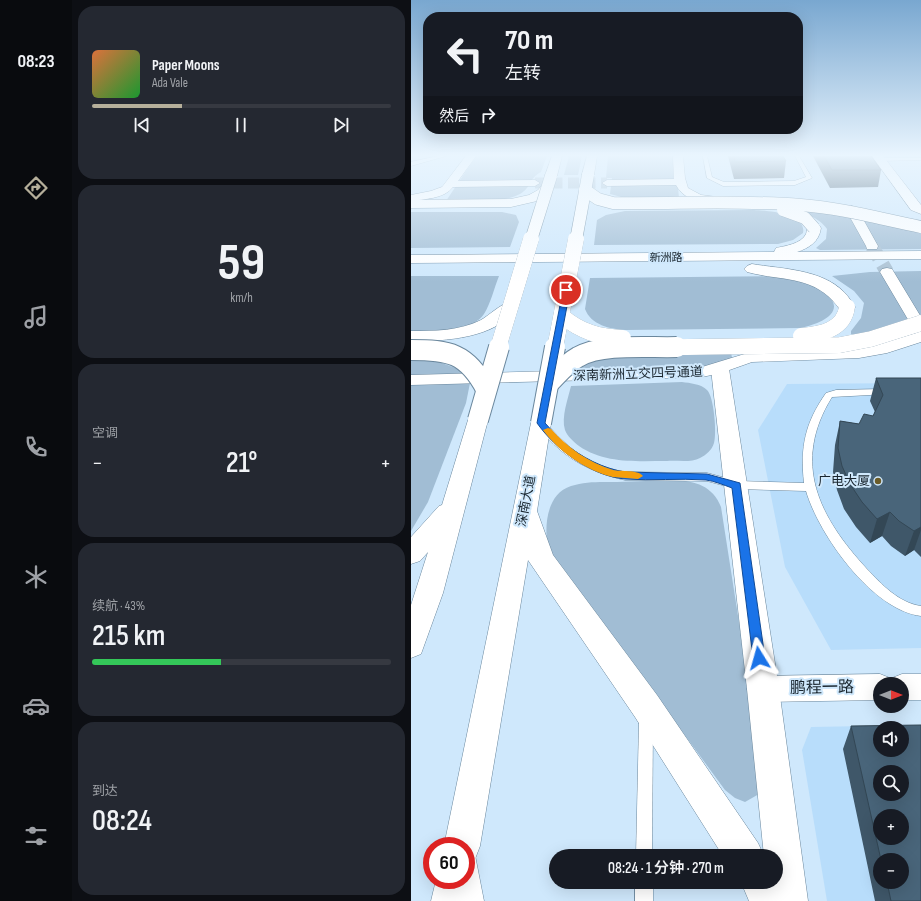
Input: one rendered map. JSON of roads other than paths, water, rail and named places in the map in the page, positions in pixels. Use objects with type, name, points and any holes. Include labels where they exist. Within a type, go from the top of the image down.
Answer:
[{"type":"main road","points":[[411,204],[511,203],[533,198]]},
{"type":"main road","points":[[411,645],[429,593],[486,388],[544,198]]},
{"type":"main road","name":"深南大道","points":[[465,837],[524,511],[583,198]]},
{"type":"main road","points":[[597,198],[613,203],[766,203],[803,205],[921,227]]},
{"type":"main road","points":[[910,198],[916,207],[921,210]]},
{"type":"main road","points":[[914,198],[921,206]]},
{"type":"main road","points":[[578,227],[598,215],[634,209],[763,208],[796,213],[805,218],[814,228],[814,234],[811,239],[802,245],[750,263]]},
{"type":"main road","points":[[411,210],[511,210],[524,213],[531,217],[534,221],[535,227]]},
{"type":"main road","name":"新洲路","points":[[411,270],[750,263],[921,256]]},
{"type":"main road","name":"新洲路","points":[[411,259],[750,263],[921,267]]},
{"type":"main road","points":[[562,316],[574,326],[587,333],[602,337],[797,337],[818,334],[833,329],[842,323],[847,315],[847,306],[842,297],[836,292],[815,281],[750,263]]},
{"type":"main road","points":[[411,336],[446,335],[470,332],[495,319],[510,307]]},
{"type":"main road","points":[[549,382],[577,356],[595,350],[613,348],[846,344],[882,338],[921,323]]},
{"type":"main road","points":[[411,350],[445,352],[463,358],[476,370],[486,388]]},
{"type":"main road","points":[[720,369],[737,485],[789,901]]},
{"type":"main road","points":[[411,554],[452,507]]},
{"type":"main road","points":[[524,511],[541,559],[646,706],[740,849]]},
{"type":"main road","points":[[451,901],[453,889]]},
{"type":"main road","points":[[764,889],[770,901]]},
{"type":"street","points":[[700,198],[721,200],[799,201],[921,224]]},
{"type":"street","points":[[852,210],[873,246]]},
{"type":"street","points":[[887,272],[921,330]]},
{"type":"street","name":"深南新洲立交四号通道","points":[[411,380],[689,374],[720,369],[751,357],[859,353],[881,349],[921,337]]},
{"type":"street","name":"鹏程一路","points":[[763,689],[873,687]]},
{"type":"street","points":[[909,687],[921,687]]},
{"type":"lane","points":[[898,392],[837,393],[829,395],[820,409],[810,431],[807,460],[809,487],[820,515],[842,550],[876,588],[908,609],[921,611]]},
{"type":"lane","points":[[541,423],[560,445],[575,456],[613,474],[625,476],[707,477],[737,485],[809,487]]},
{"type":"lane","points":[[645,849],[646,706]]},
{"type":"lane","points":[[473,889],[475,901]]},
{"type":"lane","points":[[644,889],[644,901]]},
{"type":"tunnel","points":[[872,246],[887,272]]},
{"type":"place","name":"广电大厦","points":[[878,481]]}]
